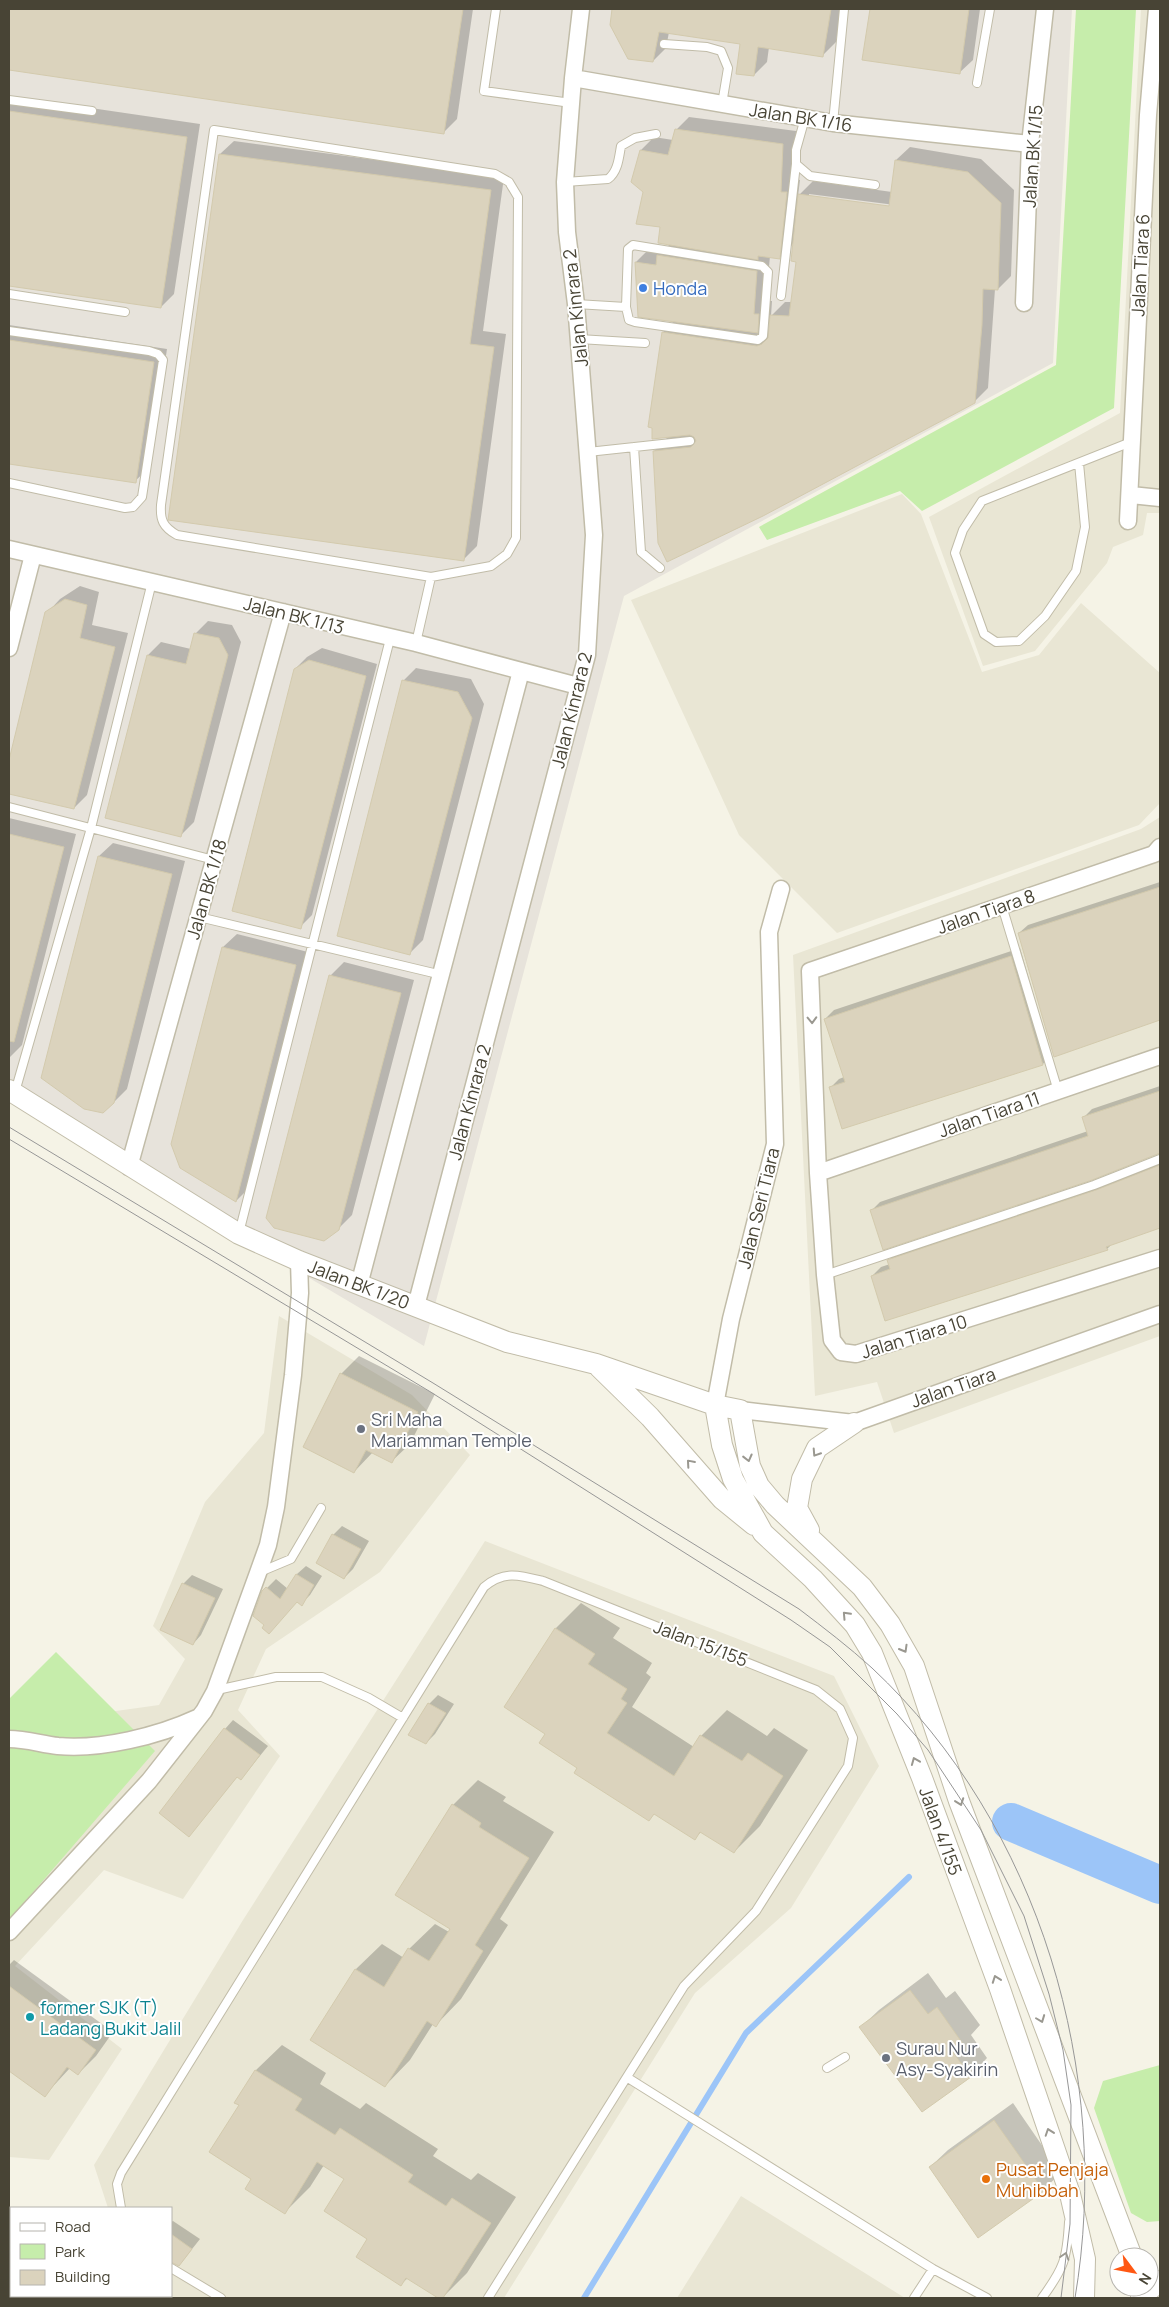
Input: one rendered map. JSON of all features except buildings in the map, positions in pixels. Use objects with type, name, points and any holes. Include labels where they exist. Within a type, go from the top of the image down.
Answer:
[{"type":"street","name":"Jalan Kinrara 2","points":[[416,1306],[586,655],[594,535],[576,304],[567,232],[565,182],[573,78],[581,9]]},
{"type":"street","name":"Jalan BK 1/15","points":[[1024,303],[1030,144],[1045,9]]},
{"type":"street","name":"Jalan Tiara 6","points":[[1128,521],[1131,495],[1131,442],[1157,9]]},
{"type":"street","name":"Jalan BK 1/16","points":[[573,78],[833,123],[1030,144]]},
{"type":"street","points":[[1131,495],[1160,498]]},
{"type":"street","name":"Jalan BK 1/13","points":[[9,549],[416,643],[578,686]]},
{"type":"street","points":[[9,648],[33,555]]},
{"type":"street","name":"Jalan BK 1/18","points":[[129,1167],[283,612]]},
{"type":"street","points":[[359,1285],[521,672]]},
{"type":"street","name":"Jalan Tiara 8","points":[[810,971],[1154,854],[1160,847]]},
{"type":"street","name":"Jalan Seri Tiara","points":[[715,1405],[731,1319],[775,1144],[769,932],[781,889]]},
{"type":"street","name":"Jalan Tiara 10","points":[[810,971],[818,1173],[825,1275],[832,1340],[841,1352],[856,1354],[1160,1258]]},
{"type":"street","name":"Jalan Tiara 11","points":[[818,1173],[1160,1056]]},
{"type":"street","name":"Jalan BK 1/20","points":[[12,1092],[129,1167],[239,1234],[299,1262],[507,1342],[596,1364],[715,1405],[740,1410]]},
{"type":"street","points":[[9,1932],[149,1781],[200,1716],[215,1690],[268,1545],[276,1507],[299,1302],[299,1262]]},
{"type":"street","name":"Jalan Tiara","points":[[740,1410],[854,1423],[1160,1314]]},
{"type":"street","points":[[596,1364],[650,1417],[722,1499],[763,1533]]},
{"type":"street","name":"Jalan 4/155","points":[[715,1405],[722,1445],[733,1479],[763,1533],[813,1579],[856,1625],[872,1653],[922,1778],[1000,1989],[1070,2194],[1085,2259],[1084,2298]]},
{"type":"street","name":"Jalan 4/155","points":[[740,1410],[750,1466],[759,1486],[774,1505],[862,1587],[890,1624],[914,1666],[959,1800],[1128,2247]]},
{"type":"street","points":[[816,1543],[797,1508],[802,1480],[817,1448],[854,1423]]},
{"type":"street","points":[[9,1739],[20,1739],[59,1746],[93,1745],[173,1729],[200,1716]]},
{"type":"lane","points":[[496,9],[484,92],[571,103]]},
{"type":"lane","points":[[833,123],[844,9]]},
{"type":"lane","points":[[977,82],[990,9]]},
{"type":"lane","points":[[664,44],[707,47],[721,51],[728,68],[722,104]]},
{"type":"lane","points":[[9,100],[92,111]]},
{"type":"lane","points":[[780,296],[796,164],[796,150],[805,118]]},
{"type":"lane","points":[[214,130],[495,174],[510,182],[518,197],[516,538],[507,554],[491,566],[432,577],[177,535],[167,530],[160,520],[214,130]]},
{"type":"lane","points":[[565,182],[608,180],[613,176],[622,146],[635,138],[656,134]]},
{"type":"lane","points":[[796,164],[810,176],[875,185]]},
{"type":"lane","points":[[633,245],[762,266],[768,272],[763,336],[758,340],[635,322],[629,320],[626,307],[628,248],[633,245]]},
{"type":"lane","points":[[9,294],[125,312]]},
{"type":"lane","points":[[576,304],[626,307]]},
{"type":"lane","points":[[9,330],[149,351],[158,354],[163,360],[142,497],[133,507],[125,508],[9,484]]},
{"type":"lane","points":[[579,339],[645,343]]},
{"type":"lane","points":[[588,452],[690,441]]},
{"type":"lane","points":[[1079,463],[1085,527],[1076,571],[1045,616],[1019,640],[996,642],[984,634],[955,553],[963,530],[982,501],[1131,442]]},
{"type":"lane","points":[[634,447],[641,552],[660,568]]},
{"type":"lane","points":[[416,643],[432,577]]},
{"type":"lane","points":[[12,1092],[91,828],[152,582]]},
{"type":"lane","points":[[239,1234],[390,638]]},
{"type":"lane","points":[[9,807],[214,860]]},
{"type":"lane","points":[[1002,906],[1058,1090]]},
{"type":"lane","points":[[199,917],[442,975]]},
{"type":"lane","points":[[825,1275],[1094,1185],[1160,1159]]},
{"type":"lane","points":[[258,1573],[291,1559],[320,1508]]},
{"type":"lane","name":"Jalan 15/155","points":[[121,2207],[117,2184],[121,2172],[484,1588],[492,1581],[513,1574],[543,1581],[816,1690],[840,1709],[853,1738],[848,1766],[756,1911],[684,1986],[628,2078],[488,2298]]},
{"type":"lane","points":[[215,1690],[276,1677],[322,1677],[369,1698],[403,1718]]},
{"type":"lane","points":[[827,2068],[845,2056]]},
{"type":"lane","points":[[628,2078],[933,2269],[987,2298]]},
{"type":"lane","points":[[1042,2298],[1058,2277],[1068,2252],[1070,2194]]},
{"type":"lane","points":[[172,2269],[221,2298]]},
{"type":"lane","points":[[914,2298],[933,2269]]},
{"type":"shaded area","points":[[9,9],[1072,9],[1053,363],[624,596],[424,1346],[9,1100]]},
{"type":"shaded area","points":[[1141,9],[1160,9],[1160,513],[1147,513],[1143,535],[1113,547],[1107,563],[1035,651],[983,666],[929,517],[1120,413]]},
{"type":"shaded area","points":[[902,494],[921,514],[982,672],[1039,655],[1081,603],[1160,673],[1160,803],[1139,825],[837,933],[739,835],[631,600]]},
{"type":"shaded area","points":[[1160,817],[1160,1336],[894,1433],[877,1382],[815,1396],[793,955],[1141,829]]},
{"type":"shaded area","points":[[279,1316],[412,1395],[470,1455],[380,1572],[266,1649],[238,1710],[280,1756],[183,1899],[104,1870],[15,1966],[122,2049],[49,2160],[9,2157],[9,1716],[73,1717],[159,1705],[185,1659],[153,1626],[205,1502],[264,1433]]},
{"type":"shaded area","points":[[485,1541],[834,1676],[879,1766],[791,1908],[695,1993],[504,2298],[162,2297],[172,2297],[172,2207],[108,2207],[94,2165],[243,1920]]},
{"type":"shaded area","points":[[741,2196],[905,2298],[677,2298]]},
{"type":"shaded area","points":[[10,2243],[10,2297],[119,2298],[9,2298]]},
{"type":"green space","points":[[1076,9],[1136,9],[1114,408],[922,511],[900,491],[767,540],[759,527],[1056,365]]},
{"type":"green space","points":[[56,1652],[155,1751],[9,1920],[9,1699]]},
{"type":"green space","points":[[1160,2065],[1160,2221],[1147,2222],[1131,2213],[1094,2108],[1103,2081]]},
{"type":"waterway","points":[[1011,1822],[1160,1885]]},
{"type":"waterway","points":[[584,2298],[746,2033],[909,1877]]},
{"type":"tram line","points":[[9,1127],[433,1383],[799,1609],[872,1668],[931,1731],[980,1801],[1020,1877],[1051,1958],[1072,2042],[1083,2127],[1084,2213],[1075,2298]]},
{"type":"tram line","points":[[9,1139],[429,1391],[791,1620],[830,1647],[897,1714],[928,1750],[981,1830],[1024,1916],[1049,1994],[1063,2050],[1071,2105],[1070,2224],[1061,2298]]},
{"type":"place","name":"Honda","points":[[643,288]]},
{"type":"place","name":"Sri Maha Mariamman Temple","points":[[361,1429]]},
{"type":"place","name":"former SJK (T) Ladang Bukit Jalil","points":[[30,2017]]},
{"type":"place","name":"Surau Nur Asy-Syakirin","points":[[886,2058]]},
{"type":"place","name":"Pusat Penjaja Muhibbah","points":[[986,2179]]}]
